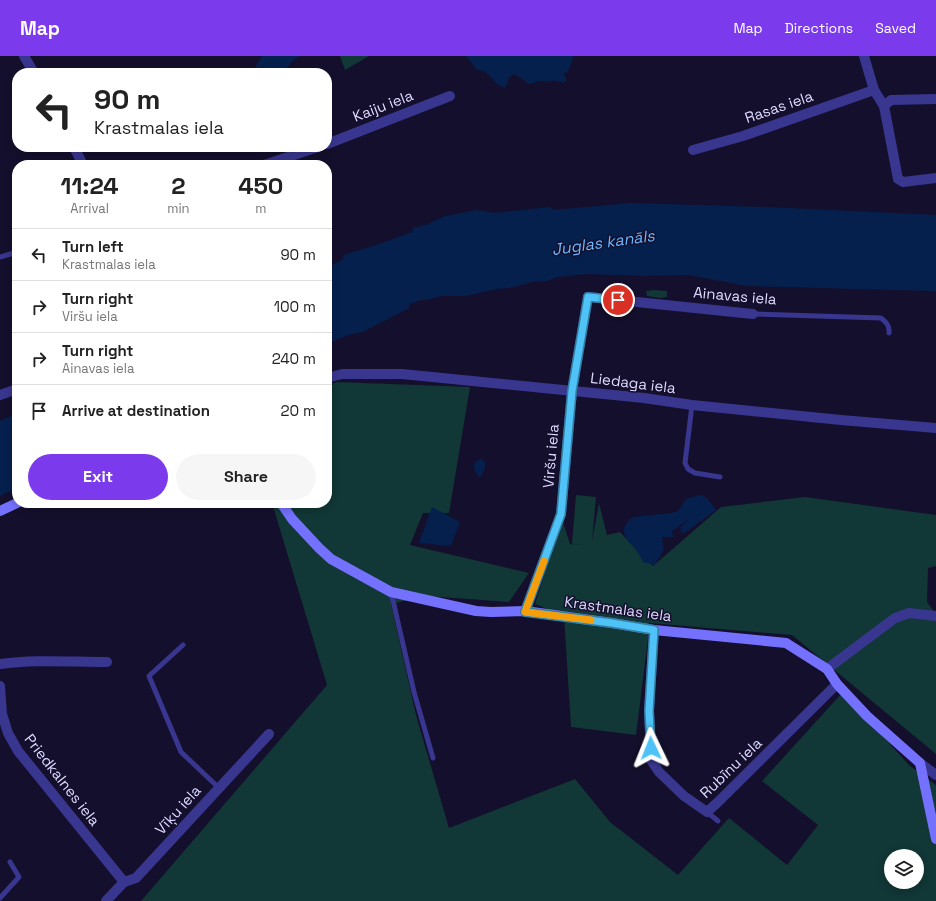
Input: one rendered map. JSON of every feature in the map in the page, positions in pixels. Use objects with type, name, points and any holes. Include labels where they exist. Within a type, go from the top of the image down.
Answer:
[{"type":"street","points":[[24,56],[31,68]]},
{"type":"street","points":[[864,56],[874,90],[884,106],[898,179],[903,182],[936,178]]},
{"type":"street","name":"Rasas iela","points":[[693,150],[743,136],[874,90]]},
{"type":"street","name":"Kaiju iela","points":[[332,142],[450,96]]},
{"type":"street","points":[[884,106],[890,100],[936,99]]},
{"type":"street","points":[[279,160],[303,152]]},
{"type":"street","name":"Ainavas iela","points":[[588,297],[753,314]]},
{"type":"street","name":"Viršu iela","points":[[525,612],[561,514],[572,391],[588,297]]},
{"type":"street","name":"Liedaga iela","points":[[332,377],[342,374],[402,374],[644,398],[692,405],[936,428]]},
{"type":"street","points":[[0,395],[12,391]]},
{"type":"street","points":[[0,511],[12,505]]},
{"type":"street","name":"Krastmalas iela","points":[[284,508],[292,519],[331,559],[391,592],[476,611],[525,612],[654,630],[786,643],[827,669],[837,684],[867,716],[920,763],[936,775]]},
{"type":"street","points":[[827,669],[895,618],[909,613],[936,616]]},
{"type":"street","name":"Rubīnu iela","points":[[654,630],[649,711],[651,760],[659,772],[684,796],[707,812],[837,684]]},
{"type":"street","points":[[0,664],[55,661],[107,662]]},
{"type":"street","name":"Priedkalnes iela","points":[[0,686],[2,714],[8,733],[18,751],[124,882]]},
{"type":"street","name":"Vīķu iela","points":[[106,901],[124,882],[136,878],[269,734]]},
{"type":"street","points":[[920,763],[936,839]]},
{"type":"lane","points":[[0,257],[12,253]]},
{"type":"lane","name":"Ainavas iela","points":[[753,314],[881,318],[887,324],[890,330],[889,333]]},
{"type":"lane","points":[[692,405],[685,463],[688,469],[696,473],[720,477]]},
{"type":"lane","points":[[391,592],[414,692],[433,758]]},
{"type":"lane","points":[[183,645],[149,676],[180,752],[219,788]]},
{"type":"lane","points":[[707,812],[718,821]]},
{"type":"lane","points":[[0,898],[19,877],[10,862]]},
{"type":"green space","points":[[340,56],[369,56],[345,70]]},
{"type":"green space","points":[[646,291],[667,291],[667,297],[660,298],[647,296]]},
{"type":"green space","points":[[337,382],[470,387],[449,513],[423,513],[410,545],[529,573],[509,602],[427,596],[391,604],[416,715],[449,828],[575,779],[610,822],[678,875],[729,818],[787,865],[818,825],[762,781],[843,692],[909,765],[936,785],[936,901],[141,901],[327,685],[274,508],[332,508],[332,384]]},
{"type":"green space","points":[[576,495],[596,497],[592,541],[599,503],[607,535],[620,532],[653,566],[721,507],[805,497],[936,515],[936,566],[928,568],[927,602],[936,614],[936,754],[792,635],[650,623],[636,735],[571,727],[564,616],[535,604],[553,547],[563,522],[570,544],[592,546],[572,544]]},
{"type":"water","points":[[262,56],[300,56],[287,68],[255,68]]},
{"type":"water","points":[[466,56],[573,56],[573,60],[569,70],[564,74],[566,81],[563,83],[555,80],[548,82],[535,81],[535,83],[528,84],[514,74],[509,77],[504,88],[496,83],[486,72],[477,70]]},
{"type":"water","name":"Juglas kanāls","points":[[631,203],[767,207],[936,215],[936,291],[746,286],[689,275],[645,276],[586,274],[558,277],[547,281],[530,282],[509,288],[497,289],[466,296],[442,296],[421,300],[410,304],[409,308],[363,332],[348,335],[332,342],[332,265],[343,259],[344,255],[412,232],[413,228],[428,224],[445,216],[477,210],[495,213],[550,207],[553,210]]},
{"type":"water","points":[[12,415],[12,490],[0,496],[0,421]]},
{"type":"water","points":[[481,459],[485,462],[485,464],[480,478],[476,473],[474,465],[475,462]]},
{"type":"water","points":[[700,495],[707,498],[716,510],[683,534],[680,528],[689,519],[672,531],[673,537],[662,537],[664,549],[655,565],[643,562],[637,551],[627,540],[624,528],[627,523],[634,517],[678,511],[686,499]]},
{"type":"water","points":[[432,507],[460,522],[451,546],[419,543]]},
{"type":"slow traffic","points":[[544,561],[525,612],[591,620]]},
{"type":"route","points":[[618,300],[588,297],[572,391],[561,514],[525,612],[654,630],[649,711],[651,748]]}]
